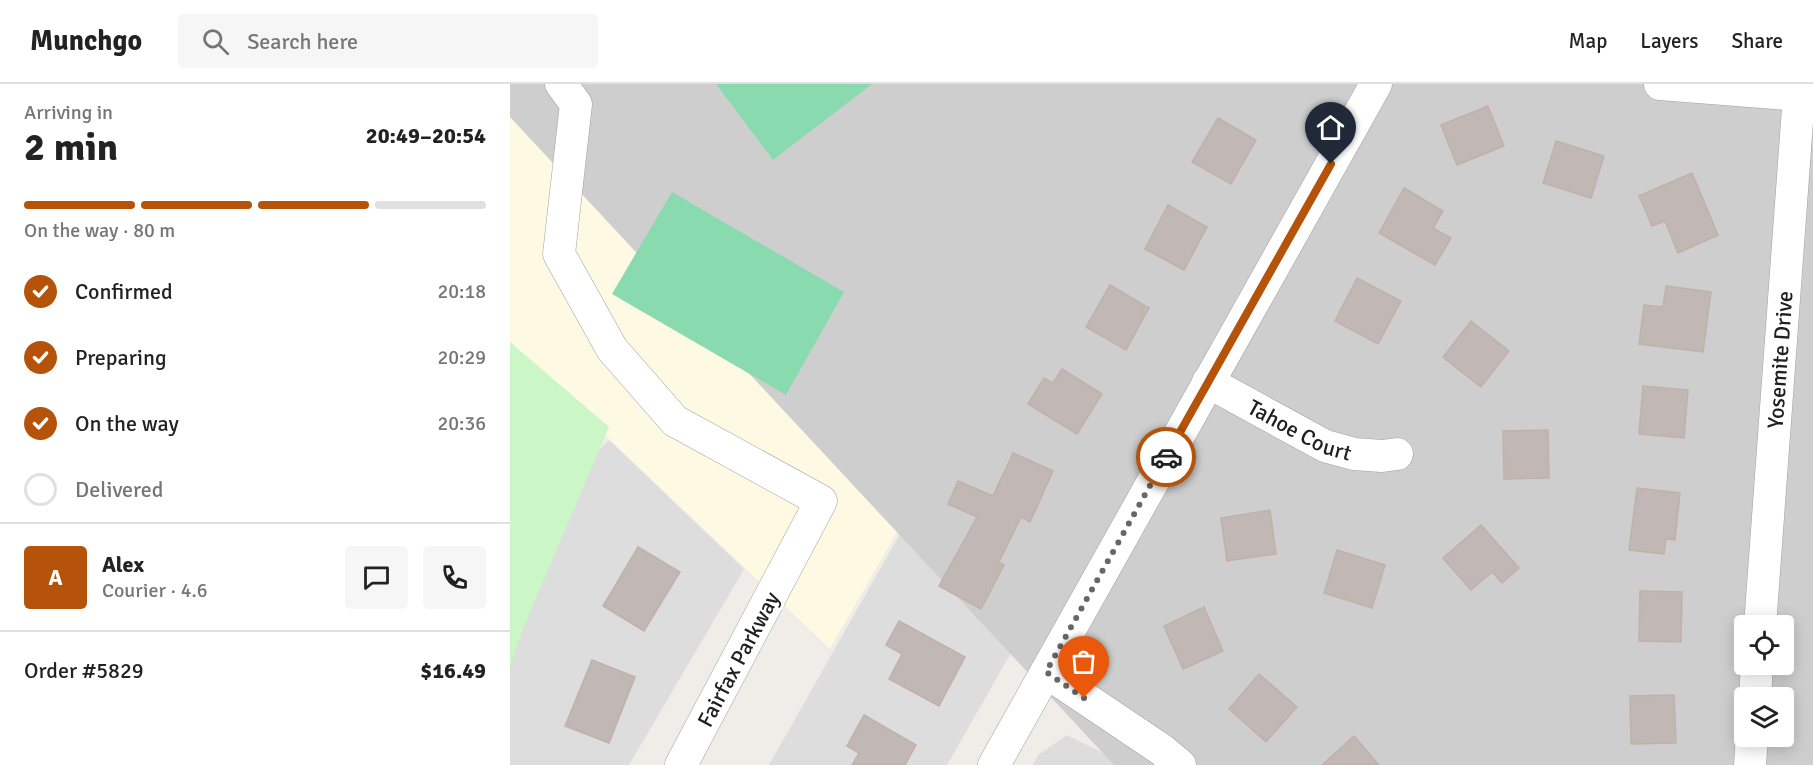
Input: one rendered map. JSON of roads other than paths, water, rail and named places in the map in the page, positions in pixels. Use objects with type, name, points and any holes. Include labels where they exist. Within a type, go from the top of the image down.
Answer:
[{"type":"street","name":"Fairfax Parkway","points":[[561,84],[576,104],[559,254],[612,349],[675,421],[821,501],[681,765]]},
{"type":"street","points":[[994,765],[1376,84]]},
{"type":"street","points":[[1659,84],[1806,95]]},
{"type":"street","name":"Yosemite Drive","points":[[1761,615],[1806,95]]},
{"type":"street","name":"Tahoe Court","points":[[1208,382],[1325,447],[1354,454],[1382,456],[1397,454]]},
{"type":"street","points":[[1046,672],[1162,750],[1180,765]]},
{"type":"street","points":[[1750,765],[1751,747]]}]
